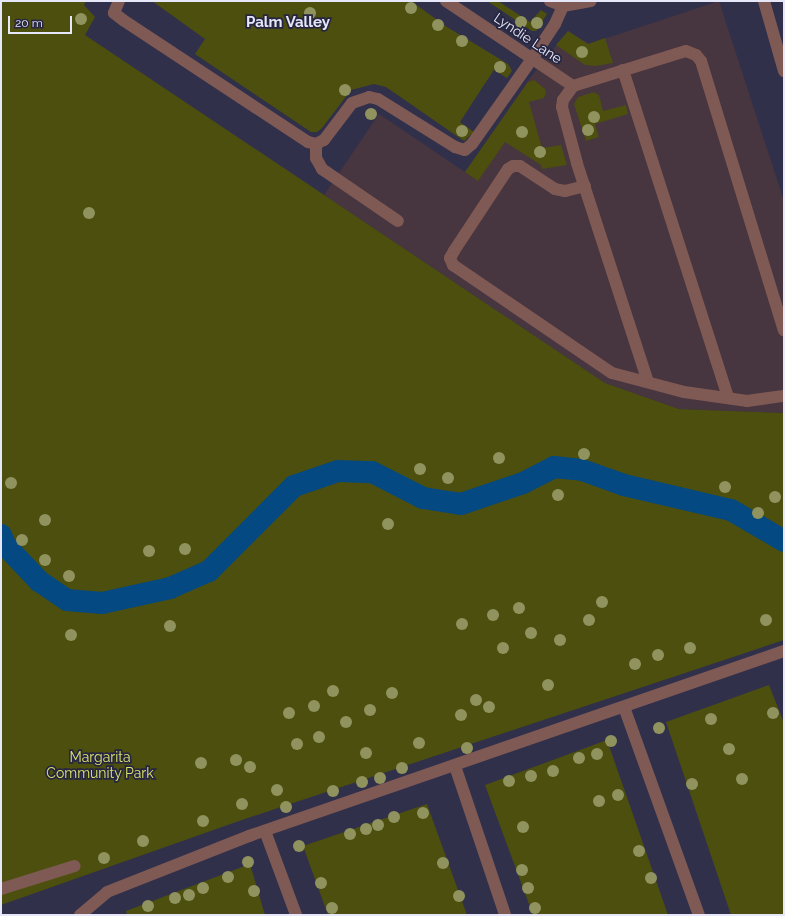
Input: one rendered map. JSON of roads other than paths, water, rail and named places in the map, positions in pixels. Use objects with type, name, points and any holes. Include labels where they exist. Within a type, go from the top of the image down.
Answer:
[{"type":"lane","points":[[119,1],[114,13],[123,20],[308,142],[316,144],[324,140],[352,103],[369,96],[378,99],[455,147],[465,150],[472,144],[556,24],[563,6]]},
{"type":"lane","name":"Lyndie Lane","points":[[446,1],[573,86]]},
{"type":"lane","points":[[550,1],[563,6],[591,1]]},
{"type":"lane","points":[[764,1],[784,71]]},
{"type":"lane","points":[[648,382],[562,107],[563,100],[573,86],[686,51],[692,52],[701,61],[784,330]]},
{"type":"lane","points":[[623,70],[728,398]]},
{"type":"lane","points":[[316,144],[316,158],[322,169],[398,221]]},
{"type":"lane","points":[[586,186],[564,191],[560,190],[520,166],[513,166],[508,169],[450,258],[453,265],[612,373],[684,392],[747,401],[784,396]]},
{"type":"lane","points":[[81,915],[106,892],[265,830],[455,766],[784,651]]},
{"type":"lane","points":[[624,707],[699,915]]},
{"type":"lane","points":[[455,766],[505,915]]},
{"type":"lane","points":[[265,830],[296,915]]},
{"type":"lane","points":[[1,889],[75,866]]},
{"type":"waterway","points":[[1,535],[5,545],[39,581],[67,600],[102,603],[170,588],[209,571],[294,486],[338,471],[372,472],[423,498],[461,504],[523,483],[554,467],[582,470],[624,485],[731,510],[784,541]]},
{"type":"district","name":"Palm Valley","points":[[288,23]]},
{"type":"park label","name":"Margarita Community Park","points":[[100,766]]}]
